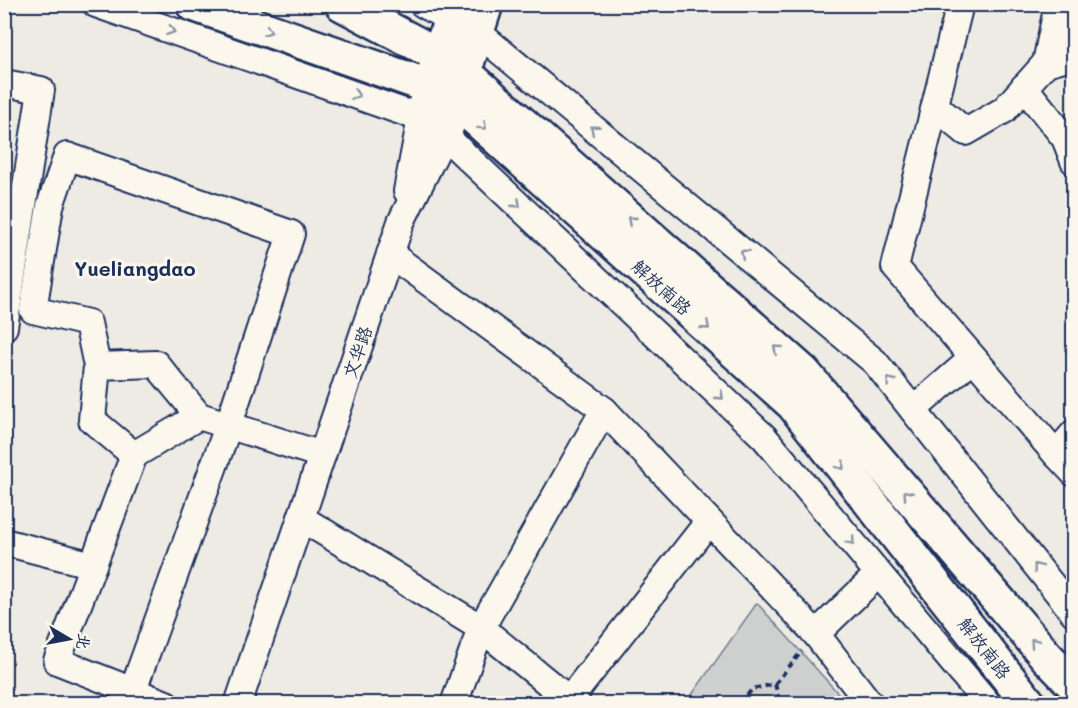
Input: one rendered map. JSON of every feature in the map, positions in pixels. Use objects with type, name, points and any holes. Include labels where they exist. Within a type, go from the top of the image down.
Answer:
[{"type":"main road","name":"解放南路","points":[[193,4],[448,79],[793,404],[1029,704]]},
{"type":"main road","name":"解放南路","points":[[342,4],[448,79],[803,372],[1047,657],[1074,685]]},
{"type":"main road","points":[[433,127],[448,79],[458,14]]},
{"type":"street","points":[[96,4],[433,127],[764,437],[988,704]]},
{"type":"street","points":[[960,4],[895,267],[1074,473]]},
{"type":"street","points":[[935,106],[966,132],[1004,110],[1046,63],[1058,4]]},
{"type":"street","points":[[458,14],[875,362],[1072,606]]},
{"type":"street","points":[[1046,63],[1074,55]]},
{"type":"street","points":[[4,83],[41,90],[6,313]]},
{"type":"street","points":[[1024,87],[1065,138],[1074,161]]},
{"type":"street","name":"文华路","points":[[238,704],[433,127]]},
{"type":"street","points":[[133,690],[229,424],[291,234],[67,156],[50,206],[33,310],[88,323],[97,366],[93,420],[134,455]]},
{"type":"street","points":[[390,254],[604,410],[816,634],[870,704]]},
{"type":"street","points":[[913,410],[973,358]]},
{"type":"street","points":[[97,366],[156,364],[199,416],[322,455]]},
{"type":"street","points":[[454,704],[481,628],[604,410]]},
{"type":"street","points":[[166,704],[57,662],[134,455],[199,416]]},
{"type":"street","points":[[1056,454],[1074,433]]},
{"type":"street","points":[[301,518],[481,628],[572,703],[579,687],[709,521]]},
{"type":"street","points":[[4,542],[93,565]]},
{"type":"street","points":[[816,634],[879,574]]},
{"type":"path","points":[[741,704],[752,689],[775,684],[816,634]]},
{"type":"path","points":[[775,684],[780,704]]},
{"type":"shaded area","points":[[757,603],[846,702],[845,703],[686,703]]},
{"type":"district","name":"Yueliangdao","points":[[135,268]]}]
